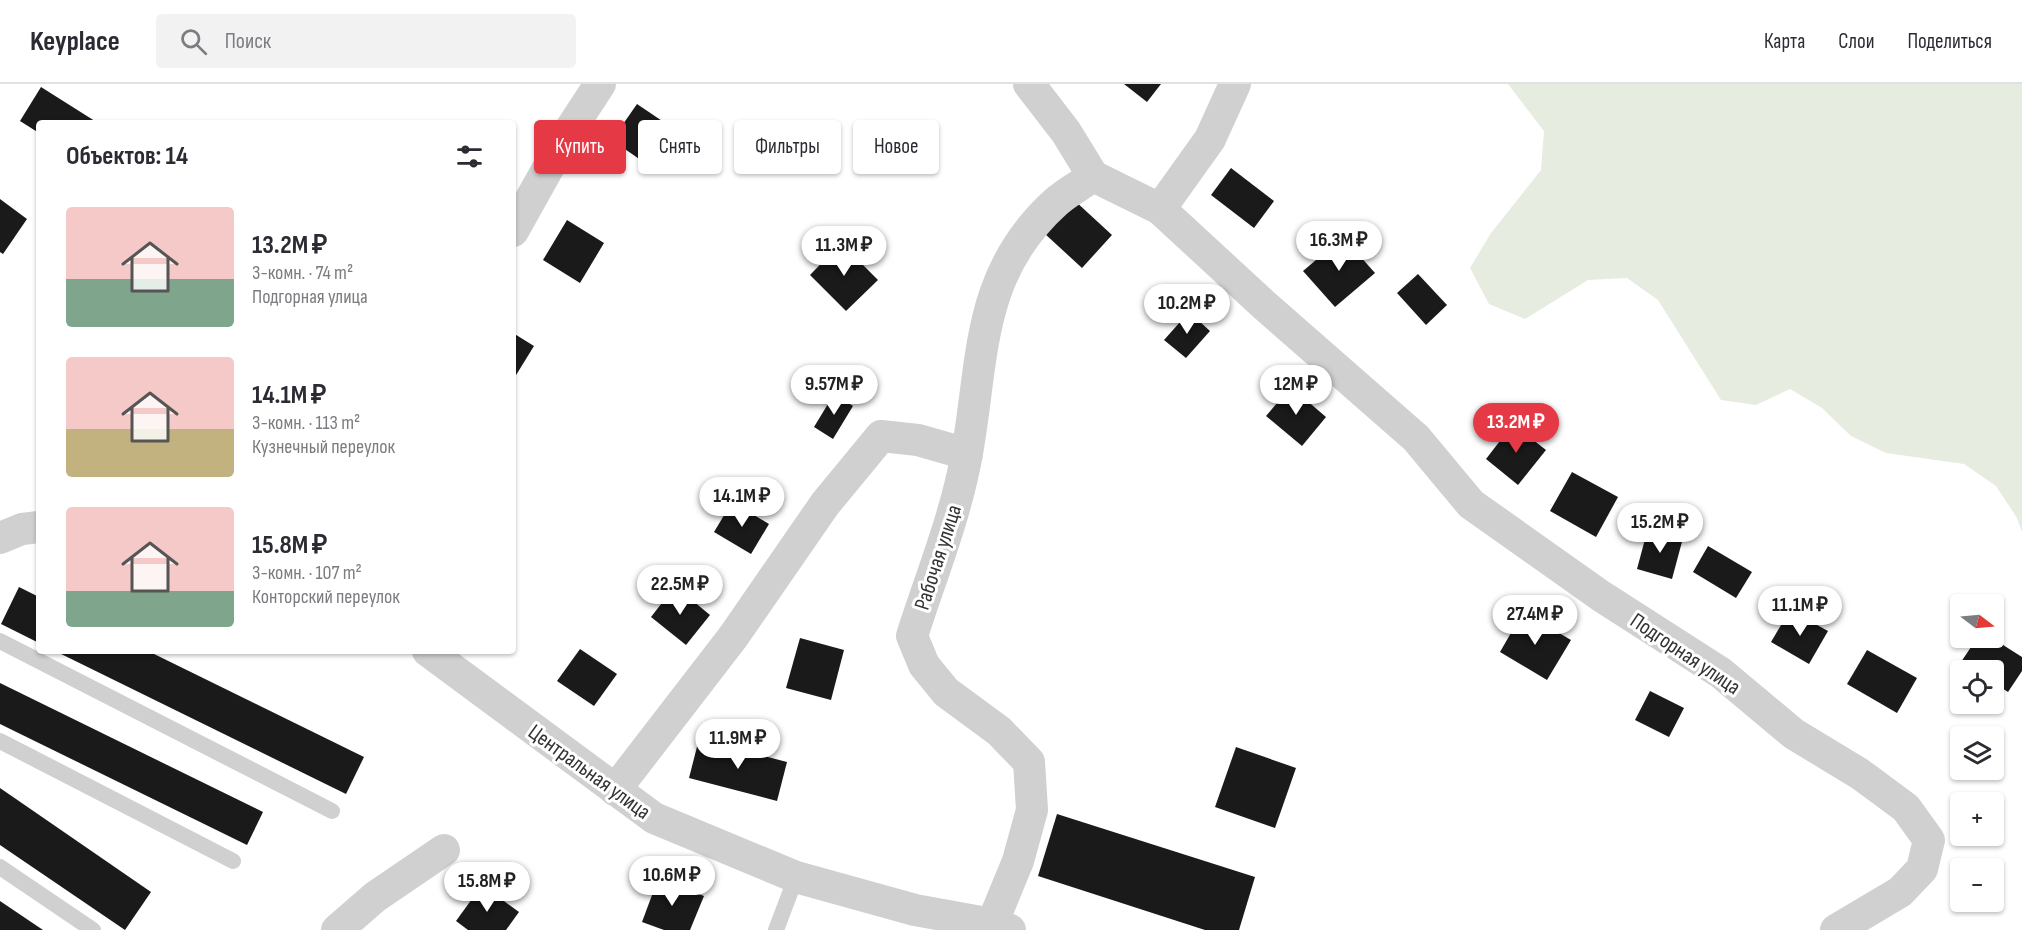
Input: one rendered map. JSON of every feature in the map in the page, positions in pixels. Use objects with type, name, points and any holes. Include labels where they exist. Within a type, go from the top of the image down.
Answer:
[{"type":"street","points":[[516,226],[566,136],[600,84]]},
{"type":"street","points":[[1029,84],[1066,132],[1093,176]]},
{"type":"street","points":[[1160,209],[1210,139],[1235,84]]},
{"type":"street","name":"Подгорная улица","points":[[1093,176],[1160,209],[1263,304],[1416,438],[1471,504],[1601,596],[1721,673],[1794,734],[1860,774],[1906,808],[1929,840],[1922,869],[1900,892],[1836,930]]},
{"type":"street","name":"Рабочая улица","points":[[1001,927],[1032,810],[1029,762],[999,731],[946,692],[924,665],[912,636],[954,509],[967,454],[984,324],[1004,267],[1028,231],[1056,202],[1093,176]]},
{"type":"street","points":[[615,790],[733,638],[825,504],[881,436],[918,440],[967,454]]},
{"type":"street","points":[[0,538],[22,529],[36,527]]},
{"type":"street","name":"Центральная улица","points":[[432,654],[654,818],[796,877],[915,910],[1001,927]]},
{"type":"street","points":[[338,930],[375,897],[444,850]]},
{"type":"lane","points":[[0,641],[332,811]]},
{"type":"lane","points":[[0,741],[233,861]]},
{"type":"lane","points":[[0,867],[93,930]]},
{"type":"lane","points":[[776,930],[796,877]]},
{"type":"shaded area","points":[[1508,84],[2022,84],[2022,532],[2017,518],[1996,486],[1964,464],[1886,453],[1851,436],[1822,408],[1790,389],[1756,405],[1721,400],[1658,300],[1627,278],[1588,280],[1525,319],[1489,304],[1470,268],[1491,233],[1541,170],[1544,131]]},
{"type":"building","points":[[1124,84],[1161,84],[1147,102]]},
{"type":"building","points":[[41,87],[93,120],[36,120],[36,131],[20,121]]},
{"type":"building","points":[[637,104],[661,120],[638,120],[638,158],[626,150],[626,120]]},
{"type":"building","points":[[1231,168],[1274,201],[1254,228],[1211,195]]},
{"type":"building","points":[[0,199],[27,219],[3,254],[0,252]]},
{"type":"building","points":[[1074,200],[1112,235],[1082,268],[1044,233]]},
{"type":"building","points":[[567,220],[604,243],[580,283],[543,260]]},
{"type":"building","points":[[1343,237],[1375,273],[1335,307],[1303,271]]},
{"type":"building","points":[[841,243],[878,280],[846,311],[810,275]]},
{"type":"building","points":[[1418,274],[1447,305],[1426,325],[1397,293]]},
{"type":"building","points":[[1189,312],[1210,331],[1186,358],[1164,340]]},
{"type":"building","points":[[516,335],[534,346],[516,375]]},
{"type":"building","points":[[1291,387],[1326,417],[1302,446],[1266,416]]},
{"type":"building","points":[[834,394],[853,406],[833,439],[814,427]]},
{"type":"building","points":[[1513,424],[1546,450],[1518,485],[1486,459]]},
{"type":"building","points":[[1572,472],[1618,497],[1596,537],[1550,511]]},
{"type":"building","points":[[732,502],[769,524],[751,554],[714,532]]},
{"type":"building","points":[[1648,528],[1683,538],[1672,579],[1637,569]]},
{"type":"building","points":[[1708,546],[1752,572],[1736,598],[1693,572]]},
{"type":"building","points":[[675,586],[710,615],[686,645],[651,617]]},
{"type":"building","points":[[19,587],[36,596],[36,642],[1,624]]},
{"type":"building","points":[[1790,610],[1828,631],[1809,664],[1771,642]]},
{"type":"building","points":[[1523,612],[1571,640],[1547,680],[1500,652]]},
{"type":"building","points":[[800,638],[844,650],[831,700],[786,688]]},
{"type":"building","points":[[2004,646],[2022,657],[2022,671],[2008,692],[2004,689],[2004,660],[1962,660],[1970,648],[2004,648]]},
{"type":"building","points":[[580,649],[617,674],[594,706],[557,681]]},
{"type":"building","points":[[1867,650],[1917,678],[1897,713],[1847,684]]},
{"type":"building","points":[[61,654],[154,654],[364,757],[346,794]]},
{"type":"building","points":[[0,683],[263,812],[247,845],[0,724]]},
{"type":"building","points":[[1650,691],[1684,708],[1669,737],[1635,720]]},
{"type":"building","points":[[699,739],[787,762],[777,801],[689,778]]},
{"type":"building","points":[[1236,747],[1296,768],[1275,828],[1215,807]]},
{"type":"building","points":[[0,788],[151,892],[125,930],[0,845]]},
{"type":"building","points":[[1057,814],[1255,877],[1239,930],[1205,930],[1038,876]]},
{"type":"building","points":[[658,879],[704,896],[690,930],[664,930],[642,922]]},
{"type":"building","points":[[482,885],[519,912],[506,930],[468,930],[456,921]]},
{"type":"building","points":[[0,901],[43,930],[0,930]]}]
